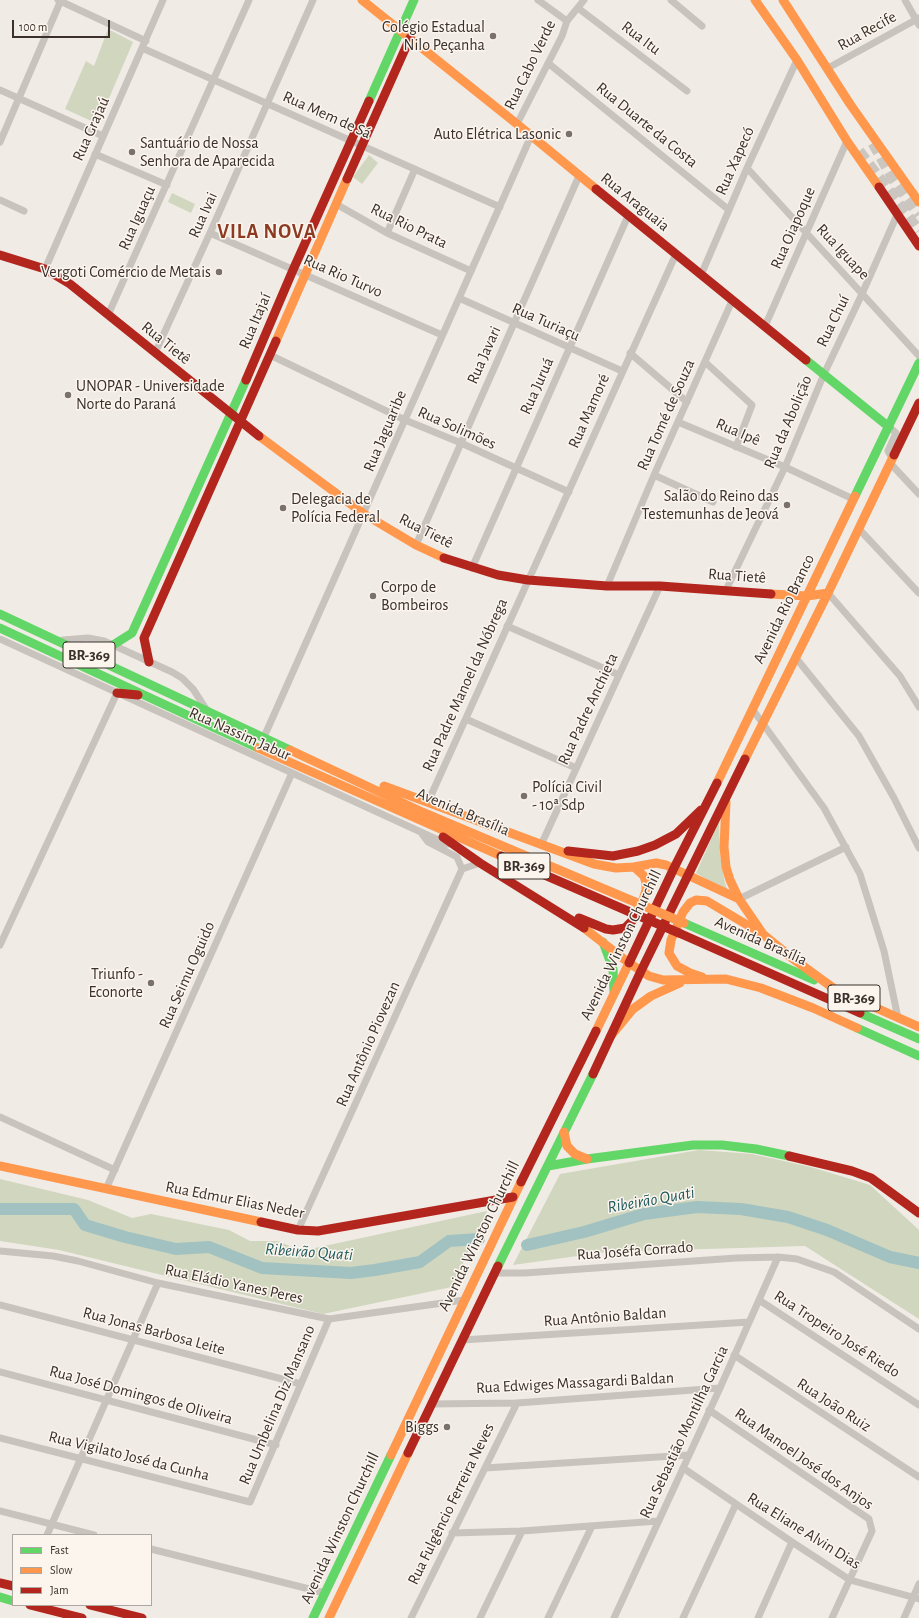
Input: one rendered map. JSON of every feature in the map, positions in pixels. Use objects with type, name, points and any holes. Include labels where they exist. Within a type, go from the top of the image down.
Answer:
[{"type":"main road","name":"Rua Araguaia","points":[[362,0],[517,124],[732,301],[889,427]]},
{"type":"main road","name":"Rua Itajaí","points":[[132,633],[231,415],[293,270],[414,0]]},
{"type":"main road","points":[[783,0],[850,104],[918,198]]},
{"type":"main road","points":[[759,1],[847,141],[896,215],[919,246]]},
{"type":"main road","name":"Rua Itajaí","points":[[144,638],[410,38]]},
{"type":"main road","name":"Rua Tietê","points":[[0,255],[45,269],[70,284],[231,415],[364,514],[416,545],[440,556],[472,568],[498,575],[528,580],[607,586],[660,586],[807,596],[828,593]]},
{"type":"main road","name":"Avenida Rio Branco","points":[[674,868],[753,710],[919,363]]},
{"type":"main road","name":"Avenida Rio Branco","points":[[688,874],[828,593],[919,403]]},
{"type":"main road","name":"Avenida Brasília","points":[[0,614],[422,812],[684,923],[919,1027]]},
{"type":"main road","name":"Avenida Brasília","points":[[0,628],[153,698],[281,759],[417,820],[919,1039]]},
{"type":"main road","points":[[113,645],[132,633]]},
{"type":"main road","points":[[144,638],[149,662]]},
{"type":"main road","points":[[117,693],[153,698]]},
{"type":"main road","points":[[315,761],[544,846],[605,867],[634,866],[656,863],[688,874],[739,900]]},
{"type":"main road","points":[[726,797],[724,834],[726,867],[739,900],[764,935]]},
{"type":"main road","points":[[544,846],[572,852],[613,856],[638,851],[655,845],[676,834],[708,802]]},
{"type":"main road","points":[[417,820],[480,862],[588,930],[629,963],[649,976],[663,980],[726,979],[761,988],[813,1008],[919,1056]]},
{"type":"main road","points":[[547,904],[606,929],[613,930],[625,928],[632,921],[643,900],[646,890],[644,876],[634,866]]},
{"type":"main road","name":"Avenida Winston Churchill","points":[[313,1618],[513,1197],[573,1080],[674,868]]},
{"type":"main road","name":"Avenida Winston Churchill","points":[[331,1614],[688,874]]},
{"type":"main road","points":[[708,979],[682,970],[677,966],[669,952],[671,940],[683,912],[690,903],[696,900],[707,901],[764,935],[806,969],[836,990]]},
{"type":"main road","points":[[603,941],[613,970],[614,992]]},
{"type":"main road","points":[[610,1037],[633,1009],[651,996],[671,986],[694,979]]},
{"type":"main road","points":[[878,1020],[919,1052]]},
{"type":"main road","points":[[564,1132],[567,1146],[575,1154],[587,1159]]},
{"type":"main road","points":[[548,1166],[587,1159],[693,1145],[722,1145],[756,1149],[845,1170],[871,1178],[919,1213]]},
{"type":"main road","name":"Rua Edmur Elias Neder","points":[[0,1166],[298,1230],[318,1231],[513,1197]]},
{"type":"main road","points":[[424,1387],[426,1398],[431,1404]]},
{"type":"main road","points":[[0,1583],[12,1586]]},
{"type":"main road","points":[[325,1592],[333,1597],[334,1600],[331,1614]]},
{"type":"main road","points":[[0,1597],[12,1601]]},
{"type":"main road","points":[[34,1606],[82,1618]]},
{"type":"main road","points":[[94,1606],[142,1618]]},
{"type":"street","points":[[0,142],[60,0],[146,41]]},
{"type":"street","name":"Rua Grajaú","points":[[45,269],[163,0]]},
{"type":"street","name":"Rua Iguaçu","points":[[108,315],[249,0]]},
{"type":"street","name":"Rua Ivai","points":[[155,354],[268,104],[313,0]]},
{"type":"street","points":[[538,0],[567,21]]},
{"type":"street","name":"Rua Cabo Verde","points":[[517,124],[562,36],[567,21],[584,0]]},
{"type":"street","points":[[671,0],[702,26]]},
{"type":"street","points":[[905,0],[918,21]]},
{"type":"street","name":"Rua Itu","points":[[578,8],[687,91]]},
{"type":"street","name":"Rua Recife","points":[[828,68],[918,21]]},
{"type":"street","name":"Rua Mem de Sá","points":[[142,48],[500,207]]},
{"type":"street","name":"Rua Xapecó","points":[[701,274],[747,168],[797,60]]},
{"type":"street","name":"Rua Duarte da Costa","points":[[548,63],[729,210]]},
{"type":"street","points":[[0,90],[103,136]]},
{"type":"street","name":"Rua Jaguaribe","points":[[264,737],[531,136]]},
{"type":"street","name":"Rua Oiapoque","points":[[765,326],[847,141]]},
{"type":"street","points":[[95,154],[167,185]]},
{"type":"street","name":"Rua Iguape","points":[[747,168],[919,356]]},
{"type":"street","points":[[387,233],[415,169]]},
{"type":"street","name":"Rua Javari","points":[[416,545],[579,176]]},
{"type":"street","points":[[0,200],[24,211]]},
{"type":"street","name":"Rua Rio Prata","points":[[336,204],[387,233],[471,271]]},
{"type":"street","name":"Rua Chuí","points":[[824,374],[862,294],[896,215]]},
{"type":"street","name":"Rua Juruá","points":[[472,568],[628,216]]},
{"type":"street","name":"Rua Rio Turvo","points":[[210,233],[442,335]]},
{"type":"street","name":"Rua Mamoré","points":[[528,580],[676,254]]},
{"type":"street","name":"Rua Turiaçu","points":[[459,298],[622,371]]},
{"type":"street","name":"Rua Tomé de Souza","points":[[607,586],[686,402],[732,301]]},
{"type":"street","points":[[630,353],[686,402]]},
{"type":"street","name":"Rua Solimões","points":[[270,356],[405,420],[461,443],[569,492]]},
{"type":"street","points":[[705,362],[752,405],[736,447]]},
{"type":"street","name":"Rua da Abolição","points":[[726,590],[785,467],[824,374]]},
{"type":"street","name":"Rua Ipê","points":[[678,422],[785,467],[853,499]]},
{"type":"street","points":[[889,427],[896,433],[888,451],[891,461],[919,494]]},
{"type":"street","points":[[654,475],[713,502]]},
{"type":"street","points":[[859,529],[919,592]]},
{"type":"street","name":"Rua Padre Manoel da Nóbrega","points":[[428,802],[528,580]]},
{"type":"street","name":"Rua Padre Anchieta","points":[[544,846],[576,768],[660,586]]},
{"type":"street","points":[[828,593],[900,676],[919,707]]},
{"type":"street","points":[[506,626],[619,675]]},
{"type":"street","points":[[132,633],[144,638]]},
{"type":"street","points":[[58,640],[88,638],[97,639],[149,662],[182,678],[193,689],[208,711]]},
{"type":"street","name":"Rua Nassim Jabur","points":[[0,639],[469,854]]},
{"type":"street","points":[[796,658],[859,736],[894,798],[919,848]]},
{"type":"street","points":[[0,945],[117,693]]},
{"type":"street","points":[[753,710],[824,808],[860,874],[884,951],[898,1018]]},
{"type":"street","points":[[466,718],[576,768]]},
{"type":"street","name":"Rua Seimu Oguido","points":[[106,1189],[292,773]]},
{"type":"street","points":[[420,832],[428,842],[457,857],[462,869],[480,862]]},
{"type":"street","points":[[739,900],[846,847]]},
{"type":"street","name":"Rua Antônio Piovezan","points":[[298,1230],[462,869]]},
{"type":"street","points":[[0,1117],[115,1170]]},
{"type":"street","name":"Rua Eládio Yanes Peres","points":[[0,1251],[53,1256],[78,1261],[158,1282],[329,1319],[464,1300]]},
{"type":"street","name":"Rua Joséfa Corrado","points":[[495,1273],[525,1273],[736,1258],[778,1257],[797,1259],[834,1272],[919,1329]]},
{"type":"street","name":"Rua Sebastião Montilha Garcia","points":[[614,1618],[720,1388],[778,1257]]},
{"type":"street","points":[[48,1534],[158,1282]]},
{"type":"street","name":"Rua Tropeiro José Riedo","points":[[759,1300],[919,1405]]},
{"type":"street","name":"Rua Jonas Barbosa Leite","points":[[0,1306],[301,1384]]},
{"type":"street","name":"Rua Umbelina Diz Mansano","points":[[250,1502],[329,1319]]},
{"type":"street","name":"Rua Antônio Baldan","points":[[462,1340],[749,1322]]},
{"type":"street","name":"Rua João Ruiz","points":[[734,1355],[919,1477]]},
{"type":"street","name":"Rua José Domingos de Oliveira","points":[[0,1372],[276,1444]]},
{"type":"street","name":"Rua Edwiges Massagardi Baldan","points":[[431,1404],[517,1403],[720,1388]]},
{"type":"street","name":"Rua Fulgêncio Ferreira Neves","points":[[411,1618],[517,1403]]},
{"type":"street","name":"Rua Manoel José dos Anjos","points":[[709,1410],[869,1519],[872,1531],[832,1618]]},
{"type":"street","name":"Rua Vigilato José da Cunha","points":[[0,1438],[250,1502]]},
{"type":"street","points":[[485,1468],[689,1455]]},
{"type":"street","name":"Rua Eliane Alvin Dias","points":[[683,1468],[850,1580],[916,1598]]},
{"type":"street","points":[[683,1618],[736,1504]]},
{"type":"street","points":[[0,1511],[90,1534]]},
{"type":"street","points":[[452,1533],[522,1531],[658,1521]]},
{"type":"street","points":[[548,1618],[592,1526]]},
{"type":"street","points":[[480,1618],[522,1531]]},
{"type":"street","points":[[758,1618],[792,1542]]},
{"type":"street","points":[[152,1549],[325,1592]]},
{"type":"street","points":[[904,1618],[916,1598],[919,1584]]},
{"type":"green space","points":[[108,29],[133,42],[98,124],[65,109],[86,61],[94,66]]},
{"type":"green space","points":[[369,155],[378,163],[362,184],[353,177]]},
{"type":"green space","points":[[172,193],[195,204],[191,213],[168,202]]},
{"type":"green space","points":[[719,822],[720,856],[725,883],[729,893],[696,873]]},
{"type":"green space","points":[[699,1150],[752,1154],[811,1167],[870,1185],[919,1230],[919,1319],[805,1246],[606,1252],[513,1265],[560,1174]]},
{"type":"green space","points":[[0,1179],[88,1200],[132,1218],[151,1214],[229,1230],[250,1241],[278,1241],[301,1251],[487,1211],[452,1287],[323,1314],[59,1250],[0,1241]]},
{"type":"waterway","name":"Ribeirão Quati","points":[[527,1245],[584,1232],[644,1214],[697,1207],[741,1209],[788,1217],[827,1230],[890,1257],[919,1263]]},
{"type":"waterway","name":"Ribeirão Quati","points":[[0,1209],[74,1209],[85,1225],[125,1237],[176,1249],[209,1247],[262,1268],[351,1273],[375,1270],[420,1262],[449,1241],[479,1239]]},
{"type":"tunnel","points":[[873,143],[892,177],[919,215]]},
{"type":"tunnel","points":[[859,151],[919,231]]},
{"type":"traffic: fast","points":[[369,101],[414,0]]},
{"type":"traffic: fast","points":[[806,360],[889,427]]},
{"type":"traffic: fast","points":[[855,496],[919,363]]},
{"type":"traffic: fast","points":[[113,645],[132,633],[246,380]]},
{"type":"traffic: fast","points":[[0,614],[290,750]]},
{"type":"traffic: fast","points":[[0,628],[258,748]]},
{"type":"traffic: fast","points":[[684,923],[814,980]]},
{"type":"traffic: fast","points":[[603,942],[613,969],[614,992]]},
{"type":"traffic: fast","points":[[860,1013],[919,1039]]},
{"type":"traffic: fast","points":[[857,1028],[919,1056]]},
{"type":"traffic: fast","points":[[498,1266],[593,1074]]},
{"type":"traffic: fast","points":[[548,1166],[587,1159],[693,1145],[722,1145],[756,1149],[789,1156]]},
{"type":"traffic: fast","points":[[313,1618],[391,1455]]},
{"type":"traffic: fast","points":[[0,1597],[12,1601]]},
{"type":"traffic: slow","points":[[362,0],[596,189]]},
{"type":"traffic: slow","points":[[755,0],[797,60],[847,141],[879,187]]},
{"type":"traffic: slow","points":[[783,0],[850,104],[919,202]]},
{"type":"traffic: slow","points":[[276,341],[347,179]]},
{"type":"traffic: slow","points":[[259,436],[364,514],[416,545],[444,558]]},
{"type":"traffic: slow","points":[[745,759],[828,593],[894,455]]},
{"type":"traffic: slow","points":[[717,783],[855,496]]},
{"type":"traffic: slow","points":[[771,594],[807,596],[828,593]]},
{"type":"traffic: slow","points":[[258,748],[501,856]]},
{"type":"traffic: slow","points":[[290,750],[422,812],[635,902]]},
{"type":"traffic: slow","points":[[384,786],[594,864],[616,868],[634,867],[644,876],[646,883],[646,890],[643,900],[635,915]]},
{"type":"traffic: slow","points":[[726,802],[724,847],[726,867],[739,899],[763,934]]},
{"type":"traffic: slow","points":[[634,867],[656,863],[666,865],[739,899]]},
{"type":"traffic: slow","points":[[702,977],[677,966],[669,953],[671,940],[683,912],[690,903],[696,900],[707,901],[764,935],[792,958],[836,990]]},
{"type":"traffic: slow","points":[[635,902],[684,923]]},
{"type":"traffic: slow","points":[[584,928],[629,963],[649,976],[663,980],[726,979],[761,988],[813,1008],[857,1028]]},
{"type":"traffic: slow","points":[[596,1031],[629,963]]},
{"type":"traffic: slow","points":[[610,1037],[633,1009],[651,996],[680,983]]},
{"type":"traffic: slow","points":[[831,988],[919,1027]]},
{"type":"traffic: slow","points":[[564,1132],[567,1146],[575,1154],[587,1159]]},
{"type":"traffic: slow","points":[[0,1166],[261,1222]]},
{"type":"traffic: slow","points":[[391,1455],[521,1182]]},
{"type":"traffic: slow","points":[[329,1618],[408,1453]]},
{"type":"traffic: jam","points":[[347,179],[410,38]]},
{"type":"traffic: jam","points":[[246,380],[293,270],[369,101]]},
{"type":"traffic: jam","points":[[879,187],[919,246]]},
{"type":"traffic: jam","points":[[596,189],[806,360]]},
{"type":"traffic: jam","points":[[0,255],[45,269],[70,284],[259,436]]},
{"type":"traffic: jam","points":[[149,662],[144,638],[276,341]]},
{"type":"traffic: jam","points":[[894,455],[919,403]]},
{"type":"traffic: jam","points":[[444,558],[498,575],[528,580],[607,586],[660,586],[771,594]]},
{"type":"traffic: jam","points":[[117,693],[138,695]]},
{"type":"traffic: jam","points":[[641,971],[745,759]]},
{"type":"traffic: jam","points":[[629,963],[674,868],[717,783]]},
{"type":"traffic: jam","points":[[568,851],[613,856],[638,851],[655,845],[676,834],[701,810]]},
{"type":"traffic: jam","points":[[443,837],[480,863],[584,928]]},
{"type":"traffic: jam","points":[[501,856],[630,912]]},
{"type":"traffic: jam","points":[[630,912],[679,933]]},
{"type":"traffic: jam","points":[[579,918],[606,929],[613,930],[625,928],[632,921],[635,915]]},
{"type":"traffic: jam","points":[[679,933],[860,1013]]},
{"type":"traffic: jam","points":[[593,1074],[641,971]]},
{"type":"traffic: jam","points":[[521,1182],[596,1031]]},
{"type":"traffic: jam","points":[[789,1156],[852,1171],[871,1178],[919,1213]]},
{"type":"traffic: jam","points":[[261,1222],[298,1230],[318,1231],[513,1197]]},
{"type":"traffic: jam","points":[[408,1453],[498,1266]]},
{"type":"traffic: jam","points":[[0,1583],[12,1586]]},
{"type":"traffic: jam","points":[[34,1606],[82,1618]]},
{"type":"traffic: jam","points":[[94,1606],[142,1618]]},
{"type":"place","name":"Colégio Estadual Nilo Peçanha","points":[[493,36]]},
{"type":"place","name":"Auto Elétrica Lasonic","points":[[569,134]]},
{"type":"place","name":"Santuário de Nossa Senhora de Aparecida","points":[[132,152]]},
{"type":"place","name":"Vergoti Comércio de Metais","points":[[219,272]]},
{"type":"place","name":"UNOPAR - Universidade Norte do Paraná","points":[[68,395]]},
{"type":"place","name":"Salão do Reino das Testemunhas de Jeová","points":[[787,505]]},
{"type":"place","name":"Delegacia de Polícia Federal","points":[[283,508]]},
{"type":"place","name":"Corpo de Bombeiros","points":[[373,596]]},
{"type":"place","name":"Polícia Civil - 10ª Sdp","points":[[524,796]]},
{"type":"place","name":"Triunfo - Econorte","points":[[151,983]]},
{"type":"place","name":"Biggs","points":[[447,1427]]},
{"type":"district","name":"VILA NOVA","points":[[267,232]]}]
